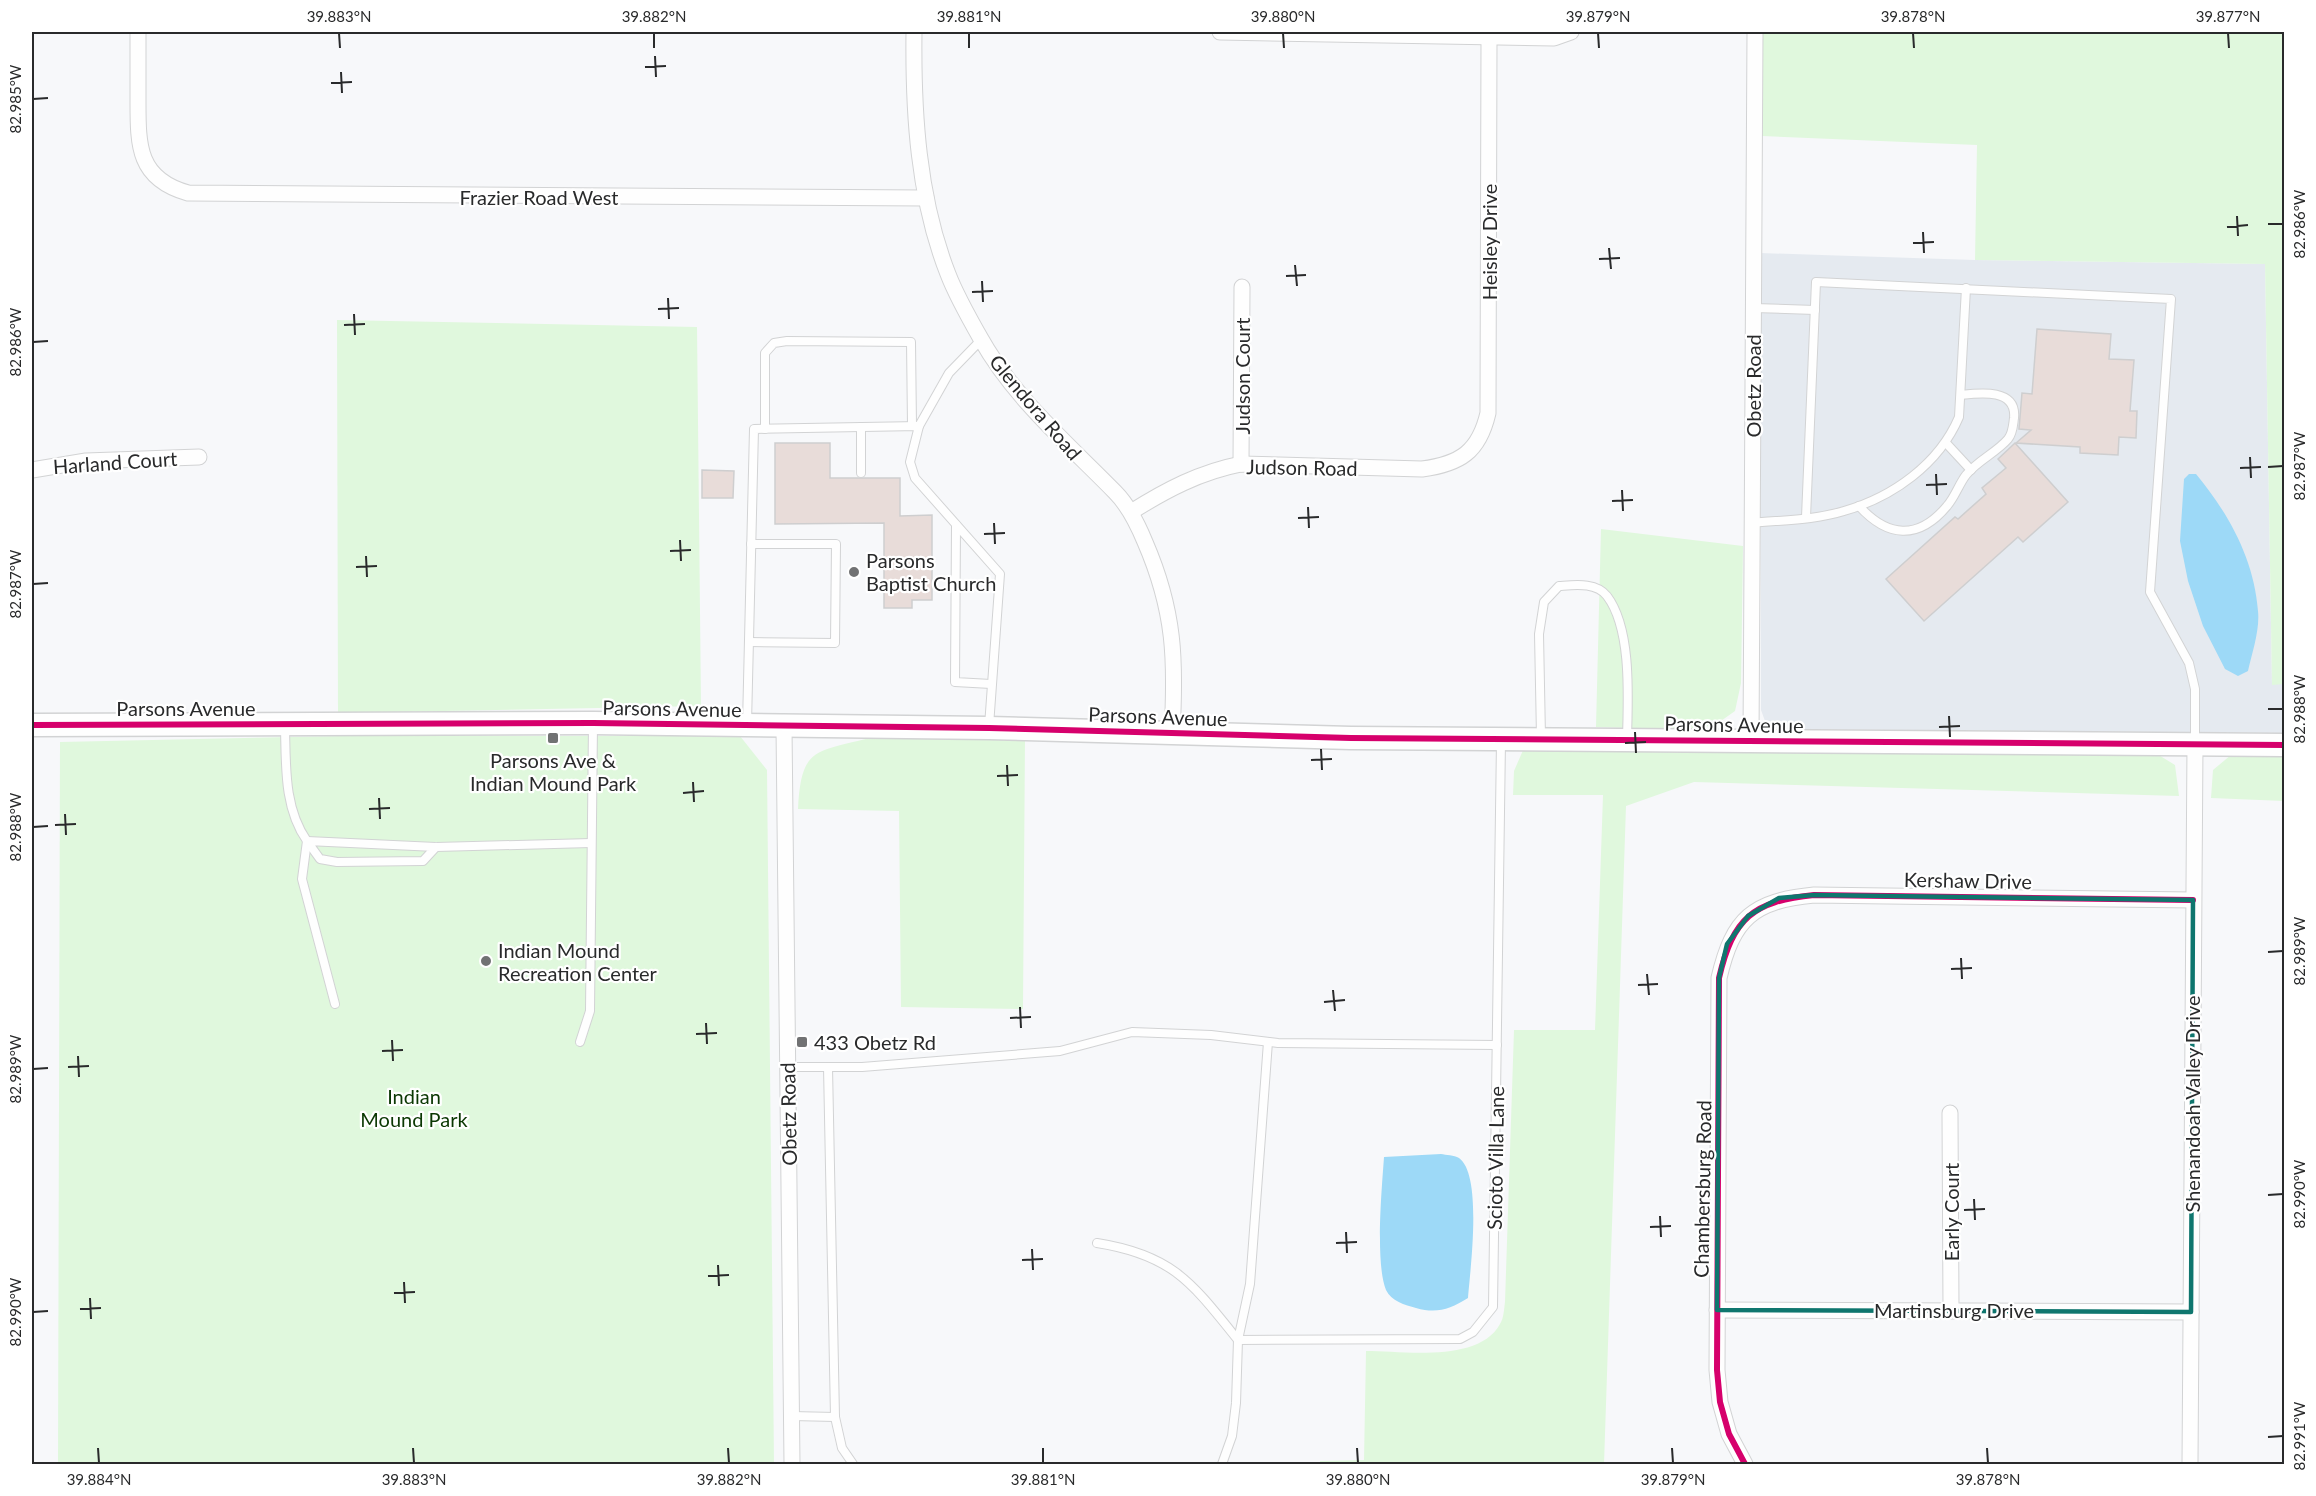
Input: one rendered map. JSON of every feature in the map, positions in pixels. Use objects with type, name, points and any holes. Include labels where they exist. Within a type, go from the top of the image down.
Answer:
[{"type":"street","name":"Frazier Road West","points":[[138,32],[139,147],[143,158],[157,177],[178,191],[203,195],[927,198]]},
{"type":"street","name":"Glendora Road","points":[[914,32],[917,132],[927,198],[948,273],[981,340],[1018,392],[1083,462],[1117,493],[1131,512],[1159,573],[1172,624],[1175,671],[1172,734]]},
{"type":"street","points":[[1220,32],[1490,38],[1554,38],[1571,32]]},
{"type":"street","name":"Obetz Road","points":[[1751,740],[1755,32]]},
{"type":"street","name":"Heisley Drive","points":[[1476,444],[1484,431],[1488,413],[1490,38]]},
{"type":"street","name":"Judson Court","points":[[1241,465],[1242,287]]},
{"type":"street","name":"Judson Road","points":[[1131,512],[1186,480],[1218,468],[1241,465],[1422,469],[1442,466],[1462,458],[1476,444]]},
{"type":"street","name":"Harland Court","points":[[32,470],[86,460],[199,457]]},
{"type":"street","name":"Parsons Avenue","points":[[32,725],[593,723],[988,728],[1172,734],[1501,739],[2284,745]]},
{"type":"street","name":"Obetz Road","points":[[784,727],[792,1464]]},
{"type":"street","name":"Shenandoah Valley Drive","points":[[2190,1464],[2195,744]]},
{"type":"street","name":"Kershaw Drive","points":[[1748,916],[1779,898],[1814,895],[2193,900]]},
{"type":"street","name":"Chambersburg Road","points":[[1744,1464],[1730,1434],[1720,1402],[1717,1310],[1719,978],[1727,944],[1748,916]]},
{"type":"street","name":"Early Court","points":[[1950,1113],[1951,1310]]},
{"type":"street","name":"Martinsburg Drive","points":[[1717,1310],[2191,1312]]},
{"type":"lane","points":[[1806,517],[1816,282],[2170,299],[2150,592],[2189,663],[2195,689],[2195,744]]},
{"type":"lane","points":[[1752,523],[1806,517],[1859,506],[1907,480],[1926,465],[1946,443],[1959,417],[1966,288]]},
{"type":"lane","points":[[1754,308],[1815,310]]},
{"type":"lane","points":[[915,426],[950,373],[981,340]]},
{"type":"lane","points":[[765,429],[765,353],[774,343],[787,341],[911,342],[915,426],[910,462],[915,478],[1000,574],[988,728]]},
{"type":"lane","points":[[1859,506],[1874,522],[1891,530],[1907,532],[1925,526],[1947,507],[1971,470],[2008,438],[2015,412],[2011,403],[1999,394],[1960,395]]},
{"type":"lane","points":[[747,726],[754,429],[915,426]]},
{"type":"lane","points":[[861,427],[861,473]]},
{"type":"lane","points":[[1946,443],[1971,470]]},
{"type":"lane","points":[[956,525],[955,682],[991,684]]},
{"type":"lane","points":[[749,642],[835,643],[836,544],[751,544]]},
{"type":"lane","points":[[1541,739],[1539,634],[1544,602],[1559,586],[1585,584],[1606,595],[1620,624],[1627,674],[1627,740]]},
{"type":"lane","points":[[580,1042],[590,1011],[593,723]]},
{"type":"lane","points":[[285,725],[286,776],[295,824],[320,859],[337,862],[423,861],[436,847]]},
{"type":"lane","name":"Scioto Villa Lane","points":[[1238,1340],[1460,1339],[1479,1326],[1493,1307],[1501,739]]},
{"type":"lane","points":[[307,841],[436,847],[591,843]]},
{"type":"lane","points":[[307,841],[302,879],[335,1004]]},
{"type":"lane","points":[[787,1067],[862,1067],[1060,1052],[1132,1032],[1211,1035],[1268,1042],[1497,1045]]},
{"type":"lane","points":[[1222,1464],[1232,1436],[1236,1403],[1238,1340],[1250,1284],[1268,1042]]},
{"type":"lane","points":[[828,1067],[835,1417],[842,1448],[853,1464]]},
{"type":"lane","points":[[1097,1243],[1145,1253],[1167,1265],[1207,1302],[1238,1340]]},
{"type":"lane","points":[[792,1416],[835,1417]]},
{"type":"highlighted area","points":[[1814,895],[2193,900],[2191,1312],[1717,1310],[1719,978],[1727,944],[1748,916],[1779,898]]},
{"type":"shaded area","points":[[1760,253],[1975,260],[2265,264],[2272,684],[2284,684],[2284,733],[1778,729],[1765,721],[1761,710]]},
{"type":"green space","points":[[1763,32],[2284,32],[2284,684],[2272,685],[2265,264],[1975,260],[1977,145],[1762,136]]},
{"type":"green space","points":[[337,320],[697,327],[701,706],[338,713]]},
{"type":"green space","points":[[1601,529],[1743,546],[1741,683],[1735,711],[1718,723],[1696,730],[1596,727]]},
{"type":"green space","name":"Indian Mound Park","points":[[339,736],[740,736],[767,770],[774,1464],[58,1464],[60,742]]},
{"type":"green space","points":[[870,738],[1025,740],[1023,1009],[901,1007],[899,811],[798,809],[803,774],[814,756],[836,746]]},
{"type":"green space","points":[[1524,748],[2157,754],[2175,765],[2179,796],[1694,782],[1626,806],[1604,1464],[1320,1464],[1320,1461],[1364,1460],[1366,1351],[1420,1353],[1458,1350],[1476,1345],[1490,1336],[1500,1324],[1505,1302],[1514,1030],[1595,1030],[1603,795],[1513,795],[1514,771]]},
{"type":"green space","points":[[2231,755],[2284,756],[2284,801],[2211,798],[2213,770]]},
{"type":"water","points":[[2189,474],[2196,474],[2229,521],[2245,555],[2256,592],[2258,626],[2255,641],[2248,671],[2238,676],[2225,669],[2203,626],[2188,581],[2180,541],[2184,479]]},
{"type":"water","points":[[1441,1154],[1459,1158],[1466,1168],[1471,1183],[1473,1203],[1472,1246],[1468,1298],[1449,1308],[1430,1311],[1399,1302],[1386,1290],[1380,1244],[1384,1157]]},
{"type":"building","points":[[2037,329],[2111,334],[2109,359],[2134,360],[2130,411],[2137,411],[2136,438],[2119,437],[2118,455],[2080,453],[2080,447],[2016,443],[2031,430],[2019,429],[2022,393],[2032,394]]},
{"type":"building","points":[[775,443],[830,443],[830,478],[900,478],[900,516],[932,515],[932,600],[912,600],[912,608],[884,608],[884,523],[775,524]]},
{"type":"building","points":[[2015,443],[2068,502],[2023,542],[2018,537],[1924,621],[1886,579],[1955,517],[1958,519],[1986,494],[1982,488],[2006,468],[1998,459]]},
{"type":"building","points":[[702,470],[734,471],[733,498],[702,498]]},
{"type":"cycle path","points":[[32,725],[593,723],[989,728],[1351,738],[2284,745]]},
{"type":"cycle path","points":[[1745,1464],[1729,1434],[1720,1402],[1717,1370],[1719,978],[1731,941],[1739,927],[1749,916],[1775,902],[1814,895],[2193,900]]},
{"type":"place","name":"Parsons Baptist Church","points":[[854,572]]},
{"type":"place","name":"Parsons Ave & Indian Mound Park","points":[[553,738]]},
{"type":"place","name":"Indian Mound Recreation Center","points":[[486,961]]},
{"type":"place","name":"433 Obetz Rd","points":[[802,1042]]}]
